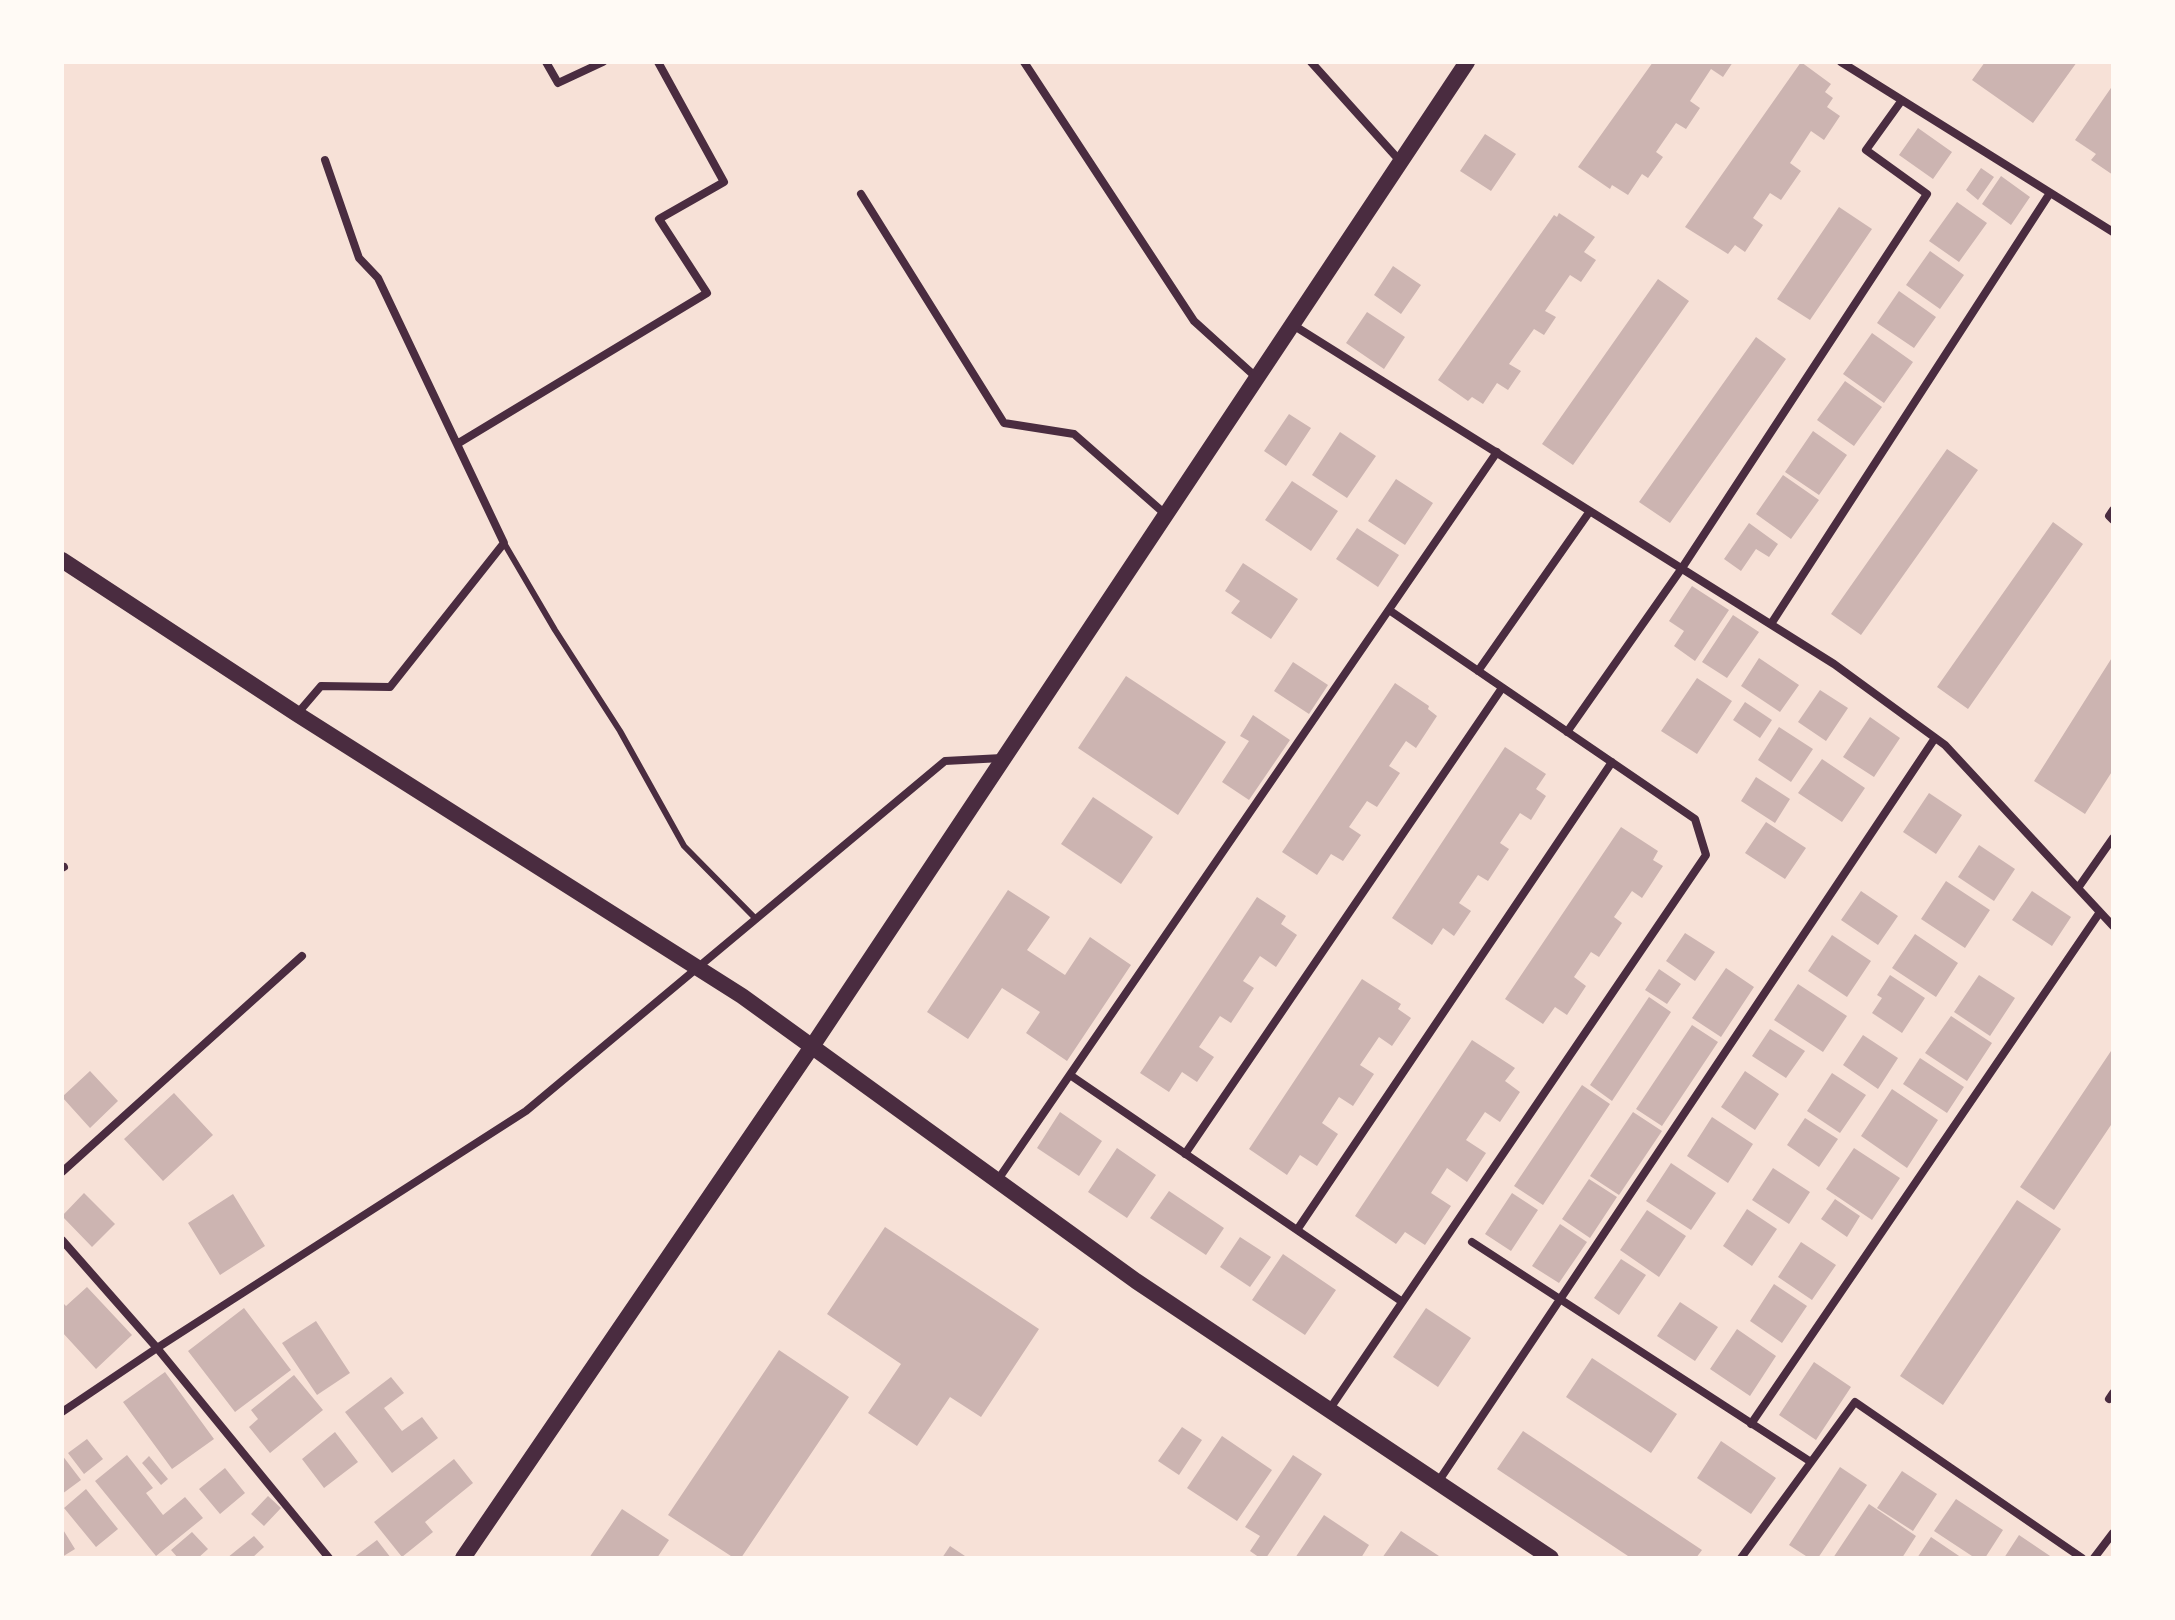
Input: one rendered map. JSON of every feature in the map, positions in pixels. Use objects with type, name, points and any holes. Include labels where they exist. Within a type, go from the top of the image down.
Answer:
[{"type":"main road","points":[[463,1558],[811,1048],[1164,513],[1467,62]]},
{"type":"main road","points":[[62,560],[297,714],[742,996],[1136,1281],[1551,1558]]},
{"type":"street","points":[[546,62],[558,83],[603,62]]},
{"type":"street","points":[[457,444],[707,293],[659,219],[724,182],[658,62]]},
{"type":"street","points":[[1024,62],[1194,321],[1257,378]]},
{"type":"street","points":[[1311,62],[1401,162]]},
{"type":"street","points":[[1841,62],[2113,232]]},
{"type":"street","points":[[1567,732],[1682,568],[1927,194],[1866,150],[1902,100]]},
{"type":"street","points":[[297,714],[321,686],[390,687],[504,543],[378,278],[359,258],[325,160]]},
{"type":"street","points":[[1771,624],[2050,193]]},
{"type":"street","points":[[861,194],[1004,423],[1074,434],[1164,513]]},
{"type":"street","points":[[1293,325],[1834,664],[1945,745],[2113,926]]},
{"type":"street","points":[[997,1181],[1497,452]]},
{"type":"street","points":[[2113,510],[2109,516],[2113,520]]},
{"type":"street","points":[[1478,671],[1590,511]]},
{"type":"street","points":[[1329,1410],[1706,855],[1695,819],[1389,610]]},
{"type":"street","points":[[1185,1154],[1502,688]]},
{"type":"street","points":[[1438,1483],[1935,738]]},
{"type":"street","points":[[62,1412],[526,1111],[945,761],[1002,758]]},
{"type":"street","points":[[1297,1230],[1612,762]]},
{"type":"street","points":[[2078,888],[2113,838]]},
{"type":"street","points":[[1751,1424],[2100,912]]},
{"type":"street","points":[[62,1172],[302,956]]},
{"type":"street","points":[[1070,1075],[1401,1301]]},
{"type":"street","points":[[62,1240],[157,1348],[329,1558]]},
{"type":"street","points":[[1472,1242],[1811,1462]]},
{"type":"street","points":[[1741,1558],[1855,1402],[2082,1558]]},
{"type":"street","points":[[2094,1558],[2113,1533]]},
{"type":"lane","points":[[504,543],[620,731],[684,846],[755,918]]},
{"type":"building","points":[[1653,62],[1733,62],[1723,77],[1711,69],[1690,101],[1700,108],[1686,129],[1676,123],[1656,152],[1663,157],[1648,178],[1642,174],[1628,195],[1612,185],[1610,189],[1578,167]]},
{"type":"building","points":[[1801,62],[1831,84],[1825,92],[1833,98],[1827,107],[1840,116],[1824,140],[1811,131],[1790,163],[1801,171],[1781,200],[1770,193],[1753,218],[1763,225],[1745,252],[1735,245],[1728,254],[1685,227]]},
{"type":"building","points":[[1985,62],[2077,62],[2033,123],[1972,80]]},
{"type":"building","points":[[2113,85],[2113,175],[2091,160],[2096,154],[2075,140]]},
{"type":"building","points":[[1918,128],[1952,152],[1933,179],[1899,155]]},
{"type":"building","points":[[1485,134],[1516,154],[1491,191],[1460,171]]},
{"type":"building","points":[[1981,168],[1994,177],[1978,200],[1966,190]]},
{"type":"building","points":[[2001,176],[2030,197],[2011,225],[1982,204]]},
{"type":"building","points":[[1957,202],[1987,223],[1959,262],[1929,241]]},
{"type":"building","points":[[1839,207],[1872,229],[1810,320],[1777,299]]},
{"type":"building","points":[[1559,213],[1595,237],[1584,252],[1596,260],[1581,282],[1570,275],[1545,311],[1556,317],[1544,335],[1534,329],[1509,364],[1521,371],[1508,390],[1497,383],[1483,404],[1472,397],[1468,401],[1438,380],[1554,215],[1557,217]]},
{"type":"building","points":[[1930,251],[1964,275],[1940,309],[1906,285]]},
{"type":"building","points":[[1393,266],[1421,285],[1401,314],[1374,295]]},
{"type":"building","points":[[1658,279],[1689,301],[1573,465],[1542,444]]},
{"type":"building","points":[[1899,291],[1936,317],[1914,348],[1877,323]]},
{"type":"building","points":[[1367,312],[1405,337],[1384,369],[1346,343]]},
{"type":"building","points":[[1872,333],[1913,362],[1884,403],[1843,374]]},
{"type":"building","points":[[1756,337],[1786,359],[1670,523],[1639,502]]},
{"type":"building","points":[[1845,381],[1882,407],[1854,446],[1817,420]]},
{"type":"building","points":[[1289,414],[1311,428],[1286,466],[1264,451]]},
{"type":"building","points":[[1813,431],[1847,455],[1819,495],[1785,472]]},
{"type":"building","points":[[1340,432],[1376,456],[1347,498],[1312,475]]},
{"type":"building","points":[[1947,449],[1978,470],[1861,635],[1831,614]]},
{"type":"building","points":[[1783,475],[1819,500],[1791,539],[1756,514]]},
{"type":"building","points":[[1396,479],[1433,503],[1405,545],[1368,521]]},
{"type":"building","points":[[1292,481],[1338,511],[1311,551],[1265,520]]},
{"type":"building","points":[[2053,522],[2083,544],[1968,709],[1937,687]]},
{"type":"building","points":[[1749,523],[1778,544],[1769,557],[1756,549],[1741,571],[1724,559]]},
{"type":"building","points":[[1357,528],[1399,555],[1378,587],[1336,559]]},
{"type":"building","points":[[1243,563],[1298,599],[1271,639],[1231,613],[1240,601],[1225,591]]},
{"type":"building","points":[[1692,586],[1729,610],[1695,661],[1674,646],[1684,631],[1669,621]]},
{"type":"building","points":[[1733,615],[1759,632],[1727,678],[1702,662]]},
{"type":"building","points":[[2113,656],[2113,770],[2085,814],[2034,781]]},
{"type":"building","points":[[1759,658],[1799,685],[1780,712],[1741,686]]},
{"type":"building","points":[[1293,662],[1328,685],[1309,714],[1274,691]]},
{"type":"building","points":[[1126,676],[1226,742],[1178,815],[1078,748]]},
{"type":"building","points":[[1697,678],[1732,701],[1697,754],[1661,731]]},
{"type":"building","points":[[1395,683],[1429,706],[1428,709],[1437,716],[1416,748],[1406,741],[1389,766],[1400,773],[1377,807],[1367,801],[1349,827],[1361,835],[1343,861],[1331,854],[1317,875],[1282,852]]},
{"type":"building","points":[[1820,690],[1848,708],[1826,741],[1798,722]]},
{"type":"building","points":[[1745,702],[1772,720],[1760,738],[1733,720]]},
{"type":"building","points":[[1253,715],[1290,740],[1249,800],[1222,782],[1249,741],[1240,736]]},
{"type":"building","points":[[1870,717],[1900,738],[1874,777],[1843,757]]},
{"type":"building","points":[[1779,727],[1813,749],[1791,782],[1758,760]]},
{"type":"building","points":[[1505,747],[1546,774],[1536,789],[1546,796],[1531,820],[1520,813],[1500,843],[1509,849],[1488,881],[1478,875],[1459,903],[1471,911],[1454,936],[1443,928],[1432,945],[1392,918]]},
{"type":"building","points":[[1822,759],[1865,788],[1842,822],[1798,793]]},
{"type":"building","points":[[1756,777],[1790,799],[1775,823],[1741,801]]},
{"type":"building","points":[[1929,793],[1962,815],[1936,854],[1903,832]]},
{"type":"building","points":[[1093,797],[1153,837],[1121,884],[1061,844]]},
{"type":"building","points":[[1766,822],[1806,848],[1785,879],[1745,853]]},
{"type":"building","points":[[1621,827],[1658,851],[1653,860],[1663,866],[1642,898],[1632,891],[1614,917],[1622,923],[1599,957],[1591,952],[1574,977],[1586,986],[1567,1015],[1555,1007],[1543,1024],[1505,999]]},
{"type":"building","points":[[1979,845],[2015,869],[1994,901],[1958,877]]},
{"type":"building","points":[[1946,881],[1990,910],[1965,948],[1921,919]]},
{"type":"building","points":[[1008,890],[1050,917],[1027,950],[1065,975],[1090,937],[1131,965],[1067,1061],[1026,1033],[1040,1012],[1002,988],[968,1039],[927,1012]]},
{"type":"building","points":[[1861,891],[1898,916],[1878,945],[1841,920]]},
{"type":"building","points":[[2032,891],[2071,917],[2052,946],[2012,920]]},
{"type":"building","points":[[1257,897],[1286,916],[1281,924],[1297,935],[1276,967],[1260,956],[1243,981],[1254,988],[1231,1023],[1220,1016],[1199,1047],[1214,1057],[1197,1082],[1182,1072],[1169,1092],[1140,1073]]},
{"type":"building","points":[[1685,933],[1715,952],[1695,981],[1666,961]]},
{"type":"building","points":[[1915,934],[1958,963],[1936,997],[1892,968]]},
{"type":"building","points":[[1832,935],[1871,961],[1847,997],[1808,971]]},
{"type":"building","points":[[1726,968],[1754,987],[1721,1037],[1692,1018]]},
{"type":"building","points":[[1659,969],[1681,984],[1667,1004],[1645,990]]},
{"type":"building","points":[[1890,975],[1925,998],[1902,1033],[1872,1013],[1882,998],[1877,995]]},
{"type":"building","points":[[1979,975],[2015,998],[1990,1036],[1954,1012]]},
{"type":"building","points":[[1362,979],[1401,1004],[1398,1009],[1411,1018],[1392,1046],[1379,1037],[1360,1065],[1374,1074],[1353,1106],[1339,1097],[1322,1123],[1338,1134],[1317,1166],[1300,1155],[1287,1175],[1249,1149]]},
{"type":"building","points":[[1798,984],[1847,1016],[1823,1052],[1774,1020]]},
{"type":"building","points":[[1649,997],[1671,1012],[1612,1101],[1590,1085]]},
{"type":"building","points":[[1951,1016],[1992,1043],[1967,1081],[1925,1053]]},
{"type":"building","points":[[1692,1025],[1718,1042],[1662,1126],[1636,1109]]},
{"type":"building","points":[[1770,1029],[1805,1051],[1786,1078],[1752,1056]]},
{"type":"building","points":[[1863,1035],[1898,1058],[1878,1089],[1843,1065]]},
{"type":"building","points":[[1472,1040],[1515,1068],[1505,1081],[1520,1092],[1500,1122],[1485,1112],[1466,1140],[1486,1153],[1467,1182],[1447,1168],[1431,1193],[1451,1206],[1425,1245],[1405,1232],[1396,1244],[1355,1216]]},
{"type":"building","points":[[2113,1048],[2113,1122],[2054,1210],[2020,1187]]},
{"type":"building","points":[[1920,1058],[1964,1087],[1947,1113],[1903,1084]]},
{"type":"building","points":[[90,1071],[118,1101],[90,1128],[62,1097]]},
{"type":"building","points":[[1745,1071],[1779,1094],[1755,1130],[1721,1107]]},
{"type":"building","points":[[1832,1073],[1866,1095],[1840,1133],[1807,1111]]},
{"type":"building","points":[[1582,1085],[1610,1104],[1543,1205],[1514,1186]]},
{"type":"building","points":[[1892,1089],[1938,1120],[1907,1168],[1861,1136]]},
{"type":"building","points":[[174,1093],[213,1135],[163,1181],[124,1139]]},
{"type":"building","points":[[1060,1112],[1102,1141],[1079,1176],[1037,1148]]},
{"type":"building","points":[[1633,1112],[1662,1131],[1619,1195],[1590,1176]]},
{"type":"building","points":[[1712,1117],[1753,1144],[1728,1183],[1687,1156]]},
{"type":"building","points":[[1805,1118],[1838,1139],[1819,1167],[1787,1145]]},
{"type":"building","points":[[1117,1148],[1156,1175],[1127,1218],[1088,1192]]},
{"type":"building","points":[[1854,1148],[1900,1178],[1872,1220],[1826,1189]]},
{"type":"building","points":[[1671,1163],[1716,1193],[1691,1230],[1646,1201]]},
{"type":"building","points":[[1773,1168],[1810,1192],[1789,1224],[1752,1200]]},
{"type":"building","points":[[1589,1179],[1617,1197],[1590,1238],[1562,1219]]},
{"type":"building","points":[[1169,1191],[1224,1228],[1206,1255],[1150,1218]]},
{"type":"building","points":[[84,1193],[115,1224],[92,1247],[62,1216]]},
{"type":"building","points":[[1512,1193],[1538,1210],[1511,1251],[1485,1234]]},
{"type":"building","points":[[233,1194],[265,1246],[220,1275],[188,1223]]},
{"type":"building","points":[[1835,1199],[1860,1216],[1847,1237],[1821,1219]]},
{"type":"building","points":[[2017,1200],[2061,1229],[1943,1405],[1900,1376]]},
{"type":"building","points":[[1747,1209],[1777,1229],[1752,1266],[1723,1246]]},
{"type":"building","points":[[1647,1210],[1686,1236],[1659,1277],[1620,1250]]},
{"type":"building","points":[[1560,1224],[1587,1242],[1559,1283],[1532,1266]]},
{"type":"building","points":[[885,1227],[1039,1329],[981,1417],[950,1397],[917,1446],[868,1413],[901,1364],[827,1314]]},
{"type":"building","points":[[1240,1237],[1271,1257],[1250,1287],[1220,1267]]},
{"type":"building","points":[[1801,1242],[1836,1265],[1812,1300],[1778,1277]]},
{"type":"building","points":[[1283,1254],[1336,1290],[1305,1335],[1252,1300]]},
{"type":"building","points":[[1621,1259],[1646,1275],[1619,1315],[1594,1298]]},
{"type":"building","points":[[1774,1284],[1807,1306],[1782,1343],[1750,1321]]},
{"type":"building","points":[[87,1287],[132,1335],[96,1369],[62,1332],[62,1302],[66,1306]]},
{"type":"building","points":[[1680,1302],[1718,1327],[1695,1361],[1657,1336]]},
{"type":"building","points":[[244,1308],[291,1370],[235,1412],[188,1351]]},
{"type":"building","points":[[1426,1308],[1471,1338],[1438,1387],[1393,1357]]},
{"type":"building","points":[[316,1321],[350,1373],[317,1395],[282,1343]]},
{"type":"building","points":[[1737,1329],[1776,1356],[1750,1396],[1710,1369]]},
{"type":"building","points":[[779,1350],[849,1397],[741,1558],[734,1558],[668,1515]]},
{"type":"building","points":[[1592,1358],[1677,1414],[1651,1453],[1566,1397]]},
{"type":"building","points":[[1814,1362],[1851,1387],[1816,1440],[1779,1415]]},
{"type":"building","points":[[165,1372],[214,1439],[172,1469],[123,1402]]},
{"type":"building","points":[[294,1375],[323,1410],[270,1453],[249,1427],[258,1419],[251,1410]]},
{"type":"building","points":[[391,1377],[404,1393],[384,1408],[402,1431],[422,1417],[438,1438],[392,1473],[345,1412]]},
{"type":"building","points":[[1182,1427],[1202,1440],[1179,1475],[1158,1461]]},
{"type":"building","points":[[1523,1431],[1702,1550],[1696,1558],[1631,1558],[1497,1469]]},
{"type":"building","points":[[335,1432],[358,1462],[324,1488],[302,1459]]},
{"type":"building","points":[[1222,1436],[1272,1470],[1237,1521],[1187,1488]]},
{"type":"building","points":[[87,1439],[103,1459],[84,1474],[68,1453]]},
{"type":"building","points":[[1721,1441],[1776,1478],[1751,1514],[1697,1478]]},
{"type":"building","points":[[62,1455],[81,1480],[62,1494]]},
{"type":"building","points":[[127,1455],[153,1488],[146,1493],[163,1515],[185,1497],[203,1518],[156,1556],[95,1481]]},
{"type":"building","points":[[1293,1455],[1322,1474],[1266,1558],[1260,1558],[1250,1551],[1260,1536],[1245,1527]]},
{"type":"building","points":[[149,1456],[168,1479],[161,1485],[142,1463]]},
{"type":"building","points":[[454,1459],[473,1483],[425,1522],[433,1532],[402,1557],[374,1522]]},
{"type":"building","points":[[1840,1467],[1867,1485],[1818,1558],[1809,1558],[1789,1545]]},
{"type":"building","points":[[225,1468],[245,1493],[220,1514],[199,1489]]},
{"type":"building","points":[[1902,1471],[1937,1494],[1913,1531],[1877,1508]]},
{"type":"building","points":[[86,1489],[118,1529],[96,1547],[64,1508]]},
{"type":"building","points":[[268,1496],[281,1508],[264,1526],[251,1514]]},
{"type":"building","points":[[1956,1499],[2003,1530],[1985,1558],[1975,1558],[1934,1531]]},
{"type":"building","points":[[1869,1504],[1916,1536],[1902,1558],[1833,1558]]},
{"type":"building","points":[[622,1509],[669,1540],[657,1558],[589,1558]]},
{"type":"building","points":[[1324,1515],[1369,1545],[1361,1558],[1295,1558]]},
{"type":"building","points":[[62,1528],[75,1549],[62,1557]]},
{"type":"building","points":[[1401,1531],[1442,1558],[1382,1558]]},
{"type":"building","points":[[192,1532],[208,1549],[198,1558],[178,1558],[171,1550]]},
{"type":"building","points":[[2019,1535],[2053,1558],[2004,1558]]},
{"type":"building","points":[[254,1536],[264,1547],[252,1558],[227,1558]]},
{"type":"building","points":[[1931,1537],[1962,1558],[1917,1558]]},
{"type":"building","points":[[377,1540],[391,1558],[353,1558]]},
{"type":"building","points":[[950,1546],[968,1558],[942,1558]]}]
